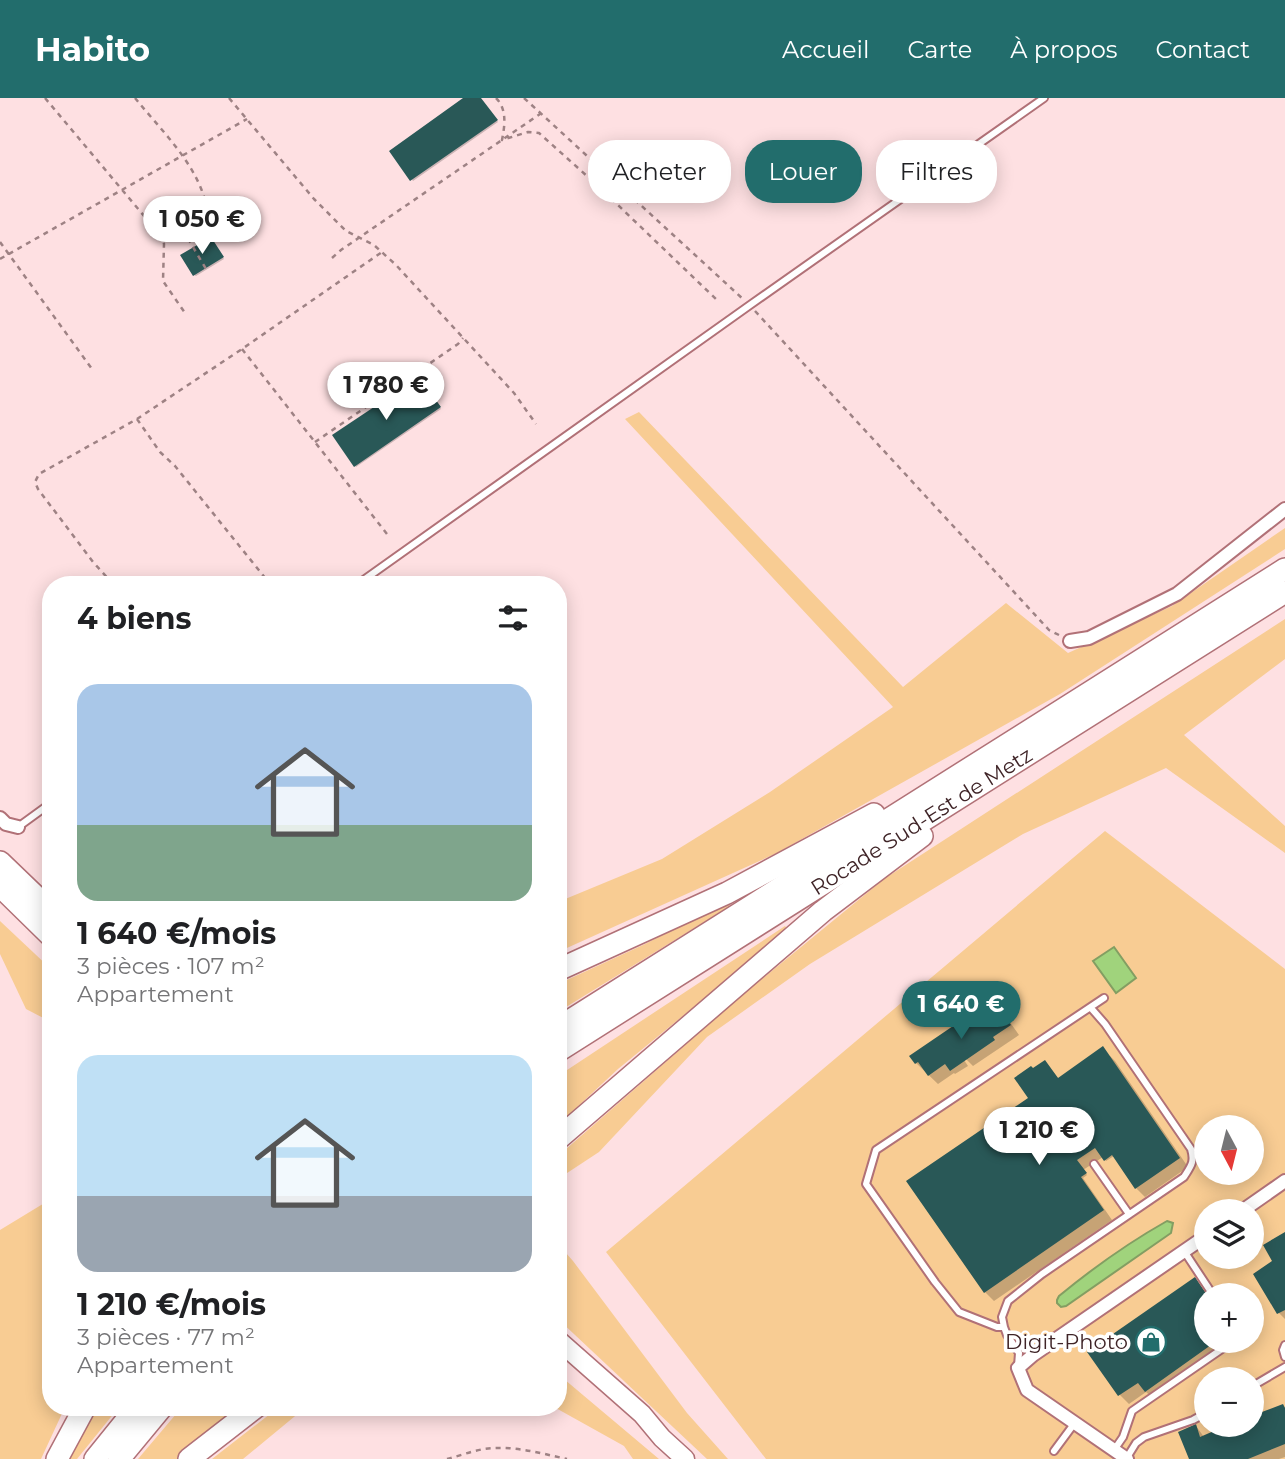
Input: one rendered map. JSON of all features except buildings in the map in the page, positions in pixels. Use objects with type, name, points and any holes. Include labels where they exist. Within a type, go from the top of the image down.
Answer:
[{"type":"highway","name":"Rocade Sud-Est de Metz","points":[[567,1045],[1041,735],[1285,569]]},
{"type":"highway","name":"Rocade Sud-Est de Metz","points":[[567,1023],[1041,735],[1285,592]]},
{"type":"highway","points":[[567,966],[727,893],[1041,735]]},
{"type":"highway","points":[[567,1131],[823,911],[1041,735]]},
{"type":"highway","points":[[0,862],[42,902]]},
{"type":"highway","points":[[0,886],[42,927]]},
{"type":"highway","points":[[57,1459],[80,1416]]},
{"type":"highway","points":[[95,1459],[130,1416]]},
{"type":"highway","points":[[119,1459],[155,1416]]},
{"type":"highway","points":[[189,1459],[244,1416]]},
{"type":"main road","points":[[567,1348],[642,1414],[662,1438],[685,1459]]},
{"type":"main road","points":[[567,1362],[634,1419],[662,1438]]},
{"type":"street","points":[[1070,640],[1089,638],[1177,594],[1285,509]]},
{"type":"street","points":[[0,818],[6,824],[18,827]]},
{"type":"street","points":[[1259,1199],[1285,1181]]},
{"type":"street","points":[[1126,1459],[1027,1390],[1018,1368],[1194,1244]]},
{"type":"lane","points":[[369,576],[1044,98]]},
{"type":"lane","points":[[18,827],[42,810]]},
{"type":"lane","points":[[1004,1327],[997,1327],[960,1312],[935,1282],[866,1184],[876,1150],[1104,999]]},
{"type":"lane","points":[[1018,1368],[1019,1353],[1007,1335],[1002,1317],[1008,1301],[1042,1274],[1184,1177],[1193,1158],[1191,1149],[1105,1024],[1091,1008]]},
{"type":"lane","points":[[1094,1164],[1129,1214]]},
{"type":"lane","points":[[1184,1251],[1205,1283]]},
{"type":"lane","points":[[1285,1345],[1285,1357]]},
{"type":"lane","points":[[1114,1450],[1123,1437],[1132,1411],[1216,1353]]},
{"type":"lane","points":[[1264,1379],[1285,1367]]},
{"type":"lane","points":[[1126,1459],[1136,1443],[1144,1437],[1194,1419]]},
{"type":"lane","points":[[1054,1451],[1074,1424]]},
{"type":"path","points":[[46,98],[155,229],[162,233],[183,230],[206,269]]},
{"type":"path","points":[[135,98],[182,156],[201,187],[205,200],[188,238]]},
{"type":"path","points":[[229,98],[314,199],[346,231],[374,244],[514,393],[536,425]]},
{"type":"path","points":[[496,98],[505,115],[502,140]]},
{"type":"path","points":[[524,98],[750,305],[1049,630],[1070,640]]},
{"type":"path","points":[[332,258],[540,114]]},
{"type":"path","points":[[0,259],[247,119]]},
{"type":"path","points":[[502,140],[528,132],[539,133],[717,300]]},
{"type":"path","points":[[162,233],[163,281],[185,313]]},
{"type":"path","points":[[0,243],[92,369]]},
{"type":"path","points":[[106,576],[38,489],[35,482],[38,474],[137,419],[382,253]]},
{"type":"path","points":[[315,442],[463,338]]},
{"type":"path","points":[[242,349],[387,534]]},
{"type":"path","points":[[137,419],[160,452],[263,576]]},
{"type":"path","points":[[447,1459],[476,1451],[507,1448],[567,1459]]},
{"type":"shaded area","points":[[639,412],[903,687],[1006,603],[1068,653],[1172,606],[1285,528],[1285,549],[1060,694],[777,853],[567,948],[567,898],[662,859],[770,792],[893,707],[625,419]]},
{"type":"shaded area","points":[[1285,619],[1285,659],[1184,735],[1285,826],[1285,853],[1166,768],[1023,834],[810,964],[707,1037],[599,1152],[567,1173],[567,1148],[746,992],[884,879]]},
{"type":"shaded area","points":[[1105,831],[1285,969],[1285,1459],[766,1459],[606,1252]]},
{"type":"shaded area","points":[[728,902],[730,906],[567,1006],[567,980]]},
{"type":"shaded area","points":[[0,921],[42,961],[42,1017],[26,1009],[0,954]]},
{"type":"shaded area","points":[[785,926],[788,930],[618,1069],[567,1117],[567,1070]]},
{"type":"shaded area","points":[[1114,947],[1136,978],[1116,993],[1093,961]]},
{"type":"shaded area","points":[[42,1204],[42,1416],[61,1416],[41,1459],[0,1459],[0,1230]]},
{"type":"shaded area","points":[[1167,1221],[1173,1223],[1171,1233],[1066,1306],[1061,1307],[1057,1303],[1059,1296],[1098,1266]]},
{"type":"shaded area","points":[[567,1254],[687,1413],[728,1459],[707,1459],[567,1327]]},
{"type":"shaded area","points":[[567,1382],[659,1459],[633,1459],[624,1446],[567,1414]]},
{"type":"shaded area","points":[[90,1416],[112,1416],[77,1459],[66,1459]]},
{"type":"shaded area","points":[[174,1416],[232,1416],[177,1459],[138,1459]]},
{"type":"shaded area","points":[[267,1416],[295,1416],[243,1459],[212,1459]]},
{"type":"place","name":"Digit-Photo","points":[[1151,1342]]}]
